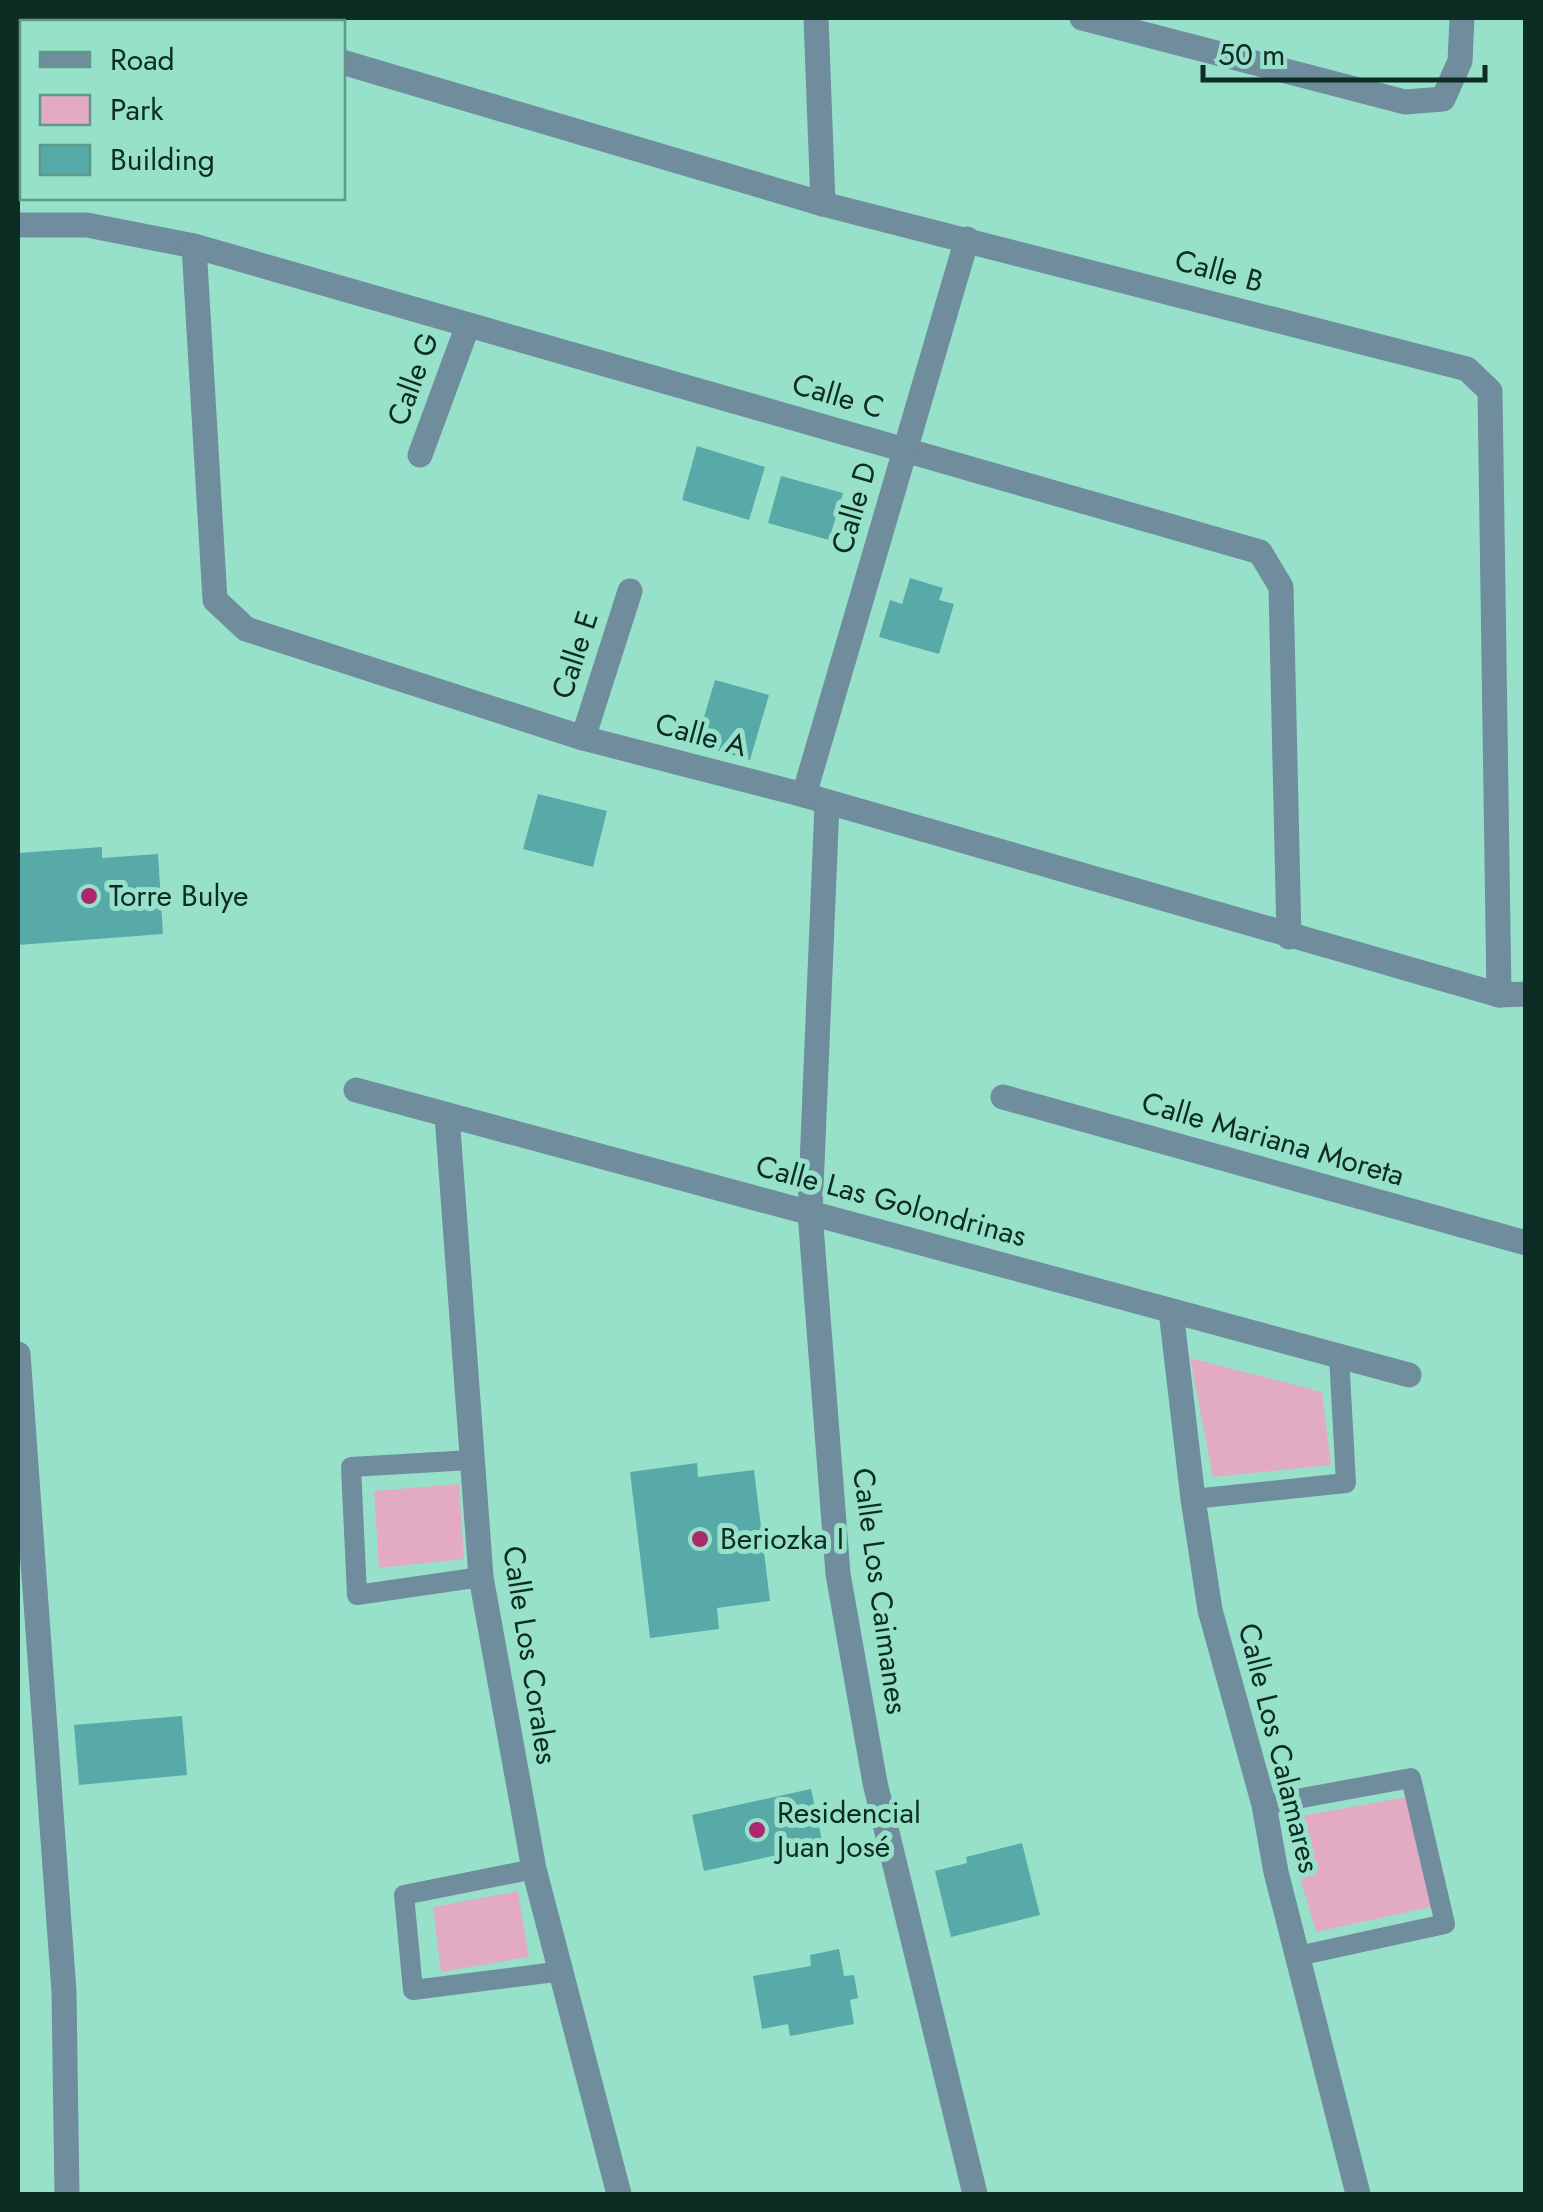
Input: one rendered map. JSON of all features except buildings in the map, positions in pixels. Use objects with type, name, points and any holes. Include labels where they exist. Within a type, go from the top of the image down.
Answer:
[{"type":"street","points":[[816,18],[823,204]]},
{"type":"street","points":[[1082,18],[1405,102],[1443,98],[1460,60],[1462,18]]},
{"type":"street","name":"Calle B","points":[[345,63],[823,204],[1466,369],[1490,392],[1499,995]]},
{"type":"street","name":"Calle C","points":[[18,226],[86,226],[194,246],[1260,552],[1281,587],[1289,936]]},
{"type":"street","name":"Calle D","points":[[816,800],[906,449],[966,240]]},
{"type":"street","name":"Calle A","points":[[194,246],[216,600],[246,630],[583,738],[816,800],[1499,995],[1526,994]]},
{"type":"street","name":"Calle G","points":[[420,455],[468,325]]},
{"type":"street","name":"Calle E","points":[[583,738],[630,591]]},
{"type":"street","name":"Calle Los Caimanes","points":[[816,800],[810,1213],[838,1574],[875,1782],[975,2194]]},
{"type":"street","name":"Calle Las Golondrinas","points":[[356,1090],[1409,1374]]},
{"type":"street","name":"Calle Mariana Moreta","points":[[1003,1097],[1526,1243]]},
{"type":"street","name":"Calle Los Corales","points":[[447,1115],[482,1577],[534,1869],[619,2194]]},
{"type":"street","name":"Calle Los Calamares","points":[[1171,1311],[1192,1500],[1210,1610],[1264,1805],[1276,1872],[1358,2194]]},
{"type":"street","points":[[18,1354],[64,1992],[66,2194]]},
{"type":"lane","points":[[1192,1500],[1346,1482],[1338,1356]]},
{"type":"lane","points":[[471,1460],[351,1467],[358,1594],[482,1577]]},
{"type":"lane","points":[[1264,1805],[1411,1778],[1445,1924],[1298,1956]]},
{"type":"lane","points":[[534,1869],[404,1895],[413,1990],[563,1971]]},
{"type":"green space","points":[[1190,1358],[1322,1392],[1331,1465],[1213,1477]]},
{"type":"green space","points":[[459,1484],[464,1559],[379,1568],[374,1491]]},
{"type":"green space","points":[[1419,1795],[1440,1905],[1316,1932],[1283,1819]]},
{"type":"green space","points":[[518,1891],[529,1957],[441,1972],[433,1907]]},
{"type":"place","name":"Torre Bulye","points":[[89,896]]},
{"type":"place","name":"Beriozka I","points":[[700,1539]]},
{"type":"place","name":"Residencial Juan José","points":[[757,1830]]}]
